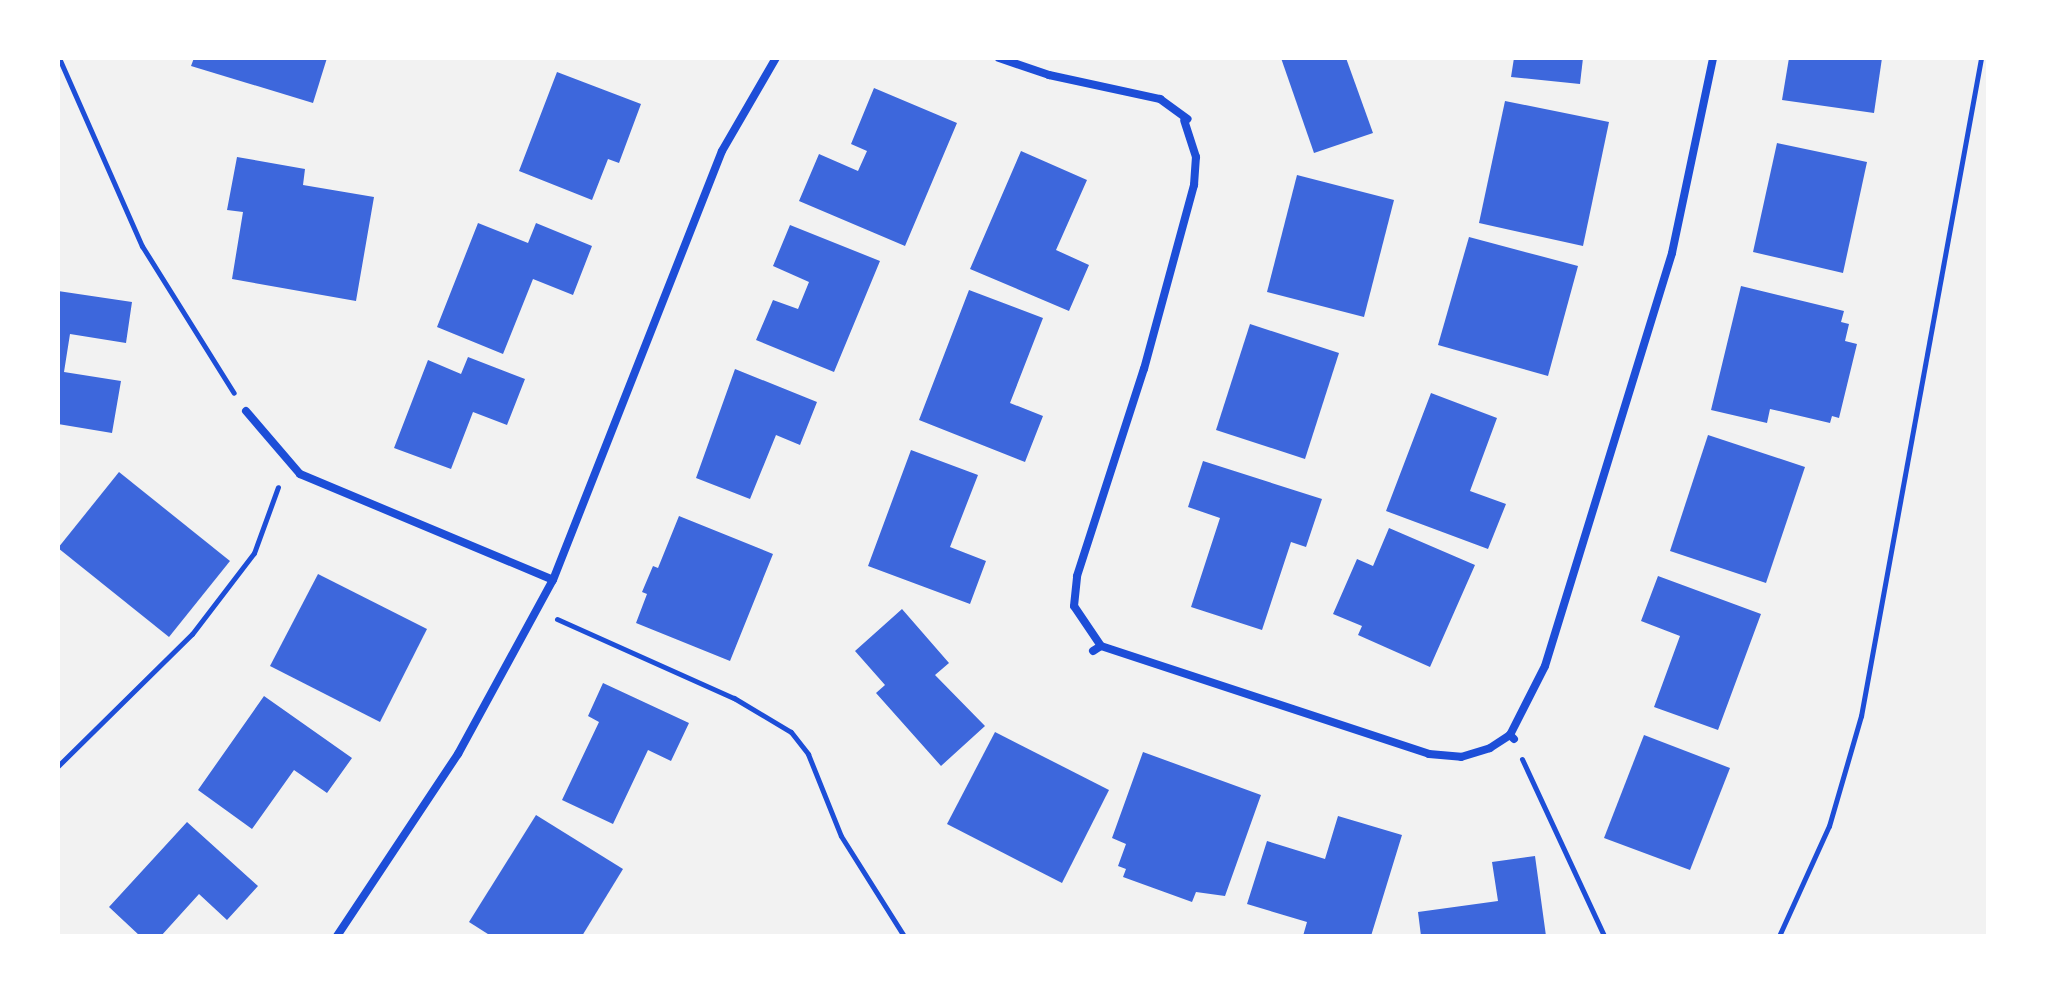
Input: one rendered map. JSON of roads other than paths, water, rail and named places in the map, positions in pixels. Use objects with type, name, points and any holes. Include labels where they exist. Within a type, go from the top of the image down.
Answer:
[{"type":"street","points":[[337,936],[458,754],[553,580],[722,151],[776,58]]},
{"type":"street","points":[[999,58],[1049,75],[1160,99],[1186,120],[1196,157],[1194,185],[1144,369],[1077,576],[1074,606],[1097,648],[1429,754],[1461,757],[1512,737],[1545,666],[1672,253],[1713,58]]},
{"type":"street","points":[[246,411],[300,474],[553,580]]}]
